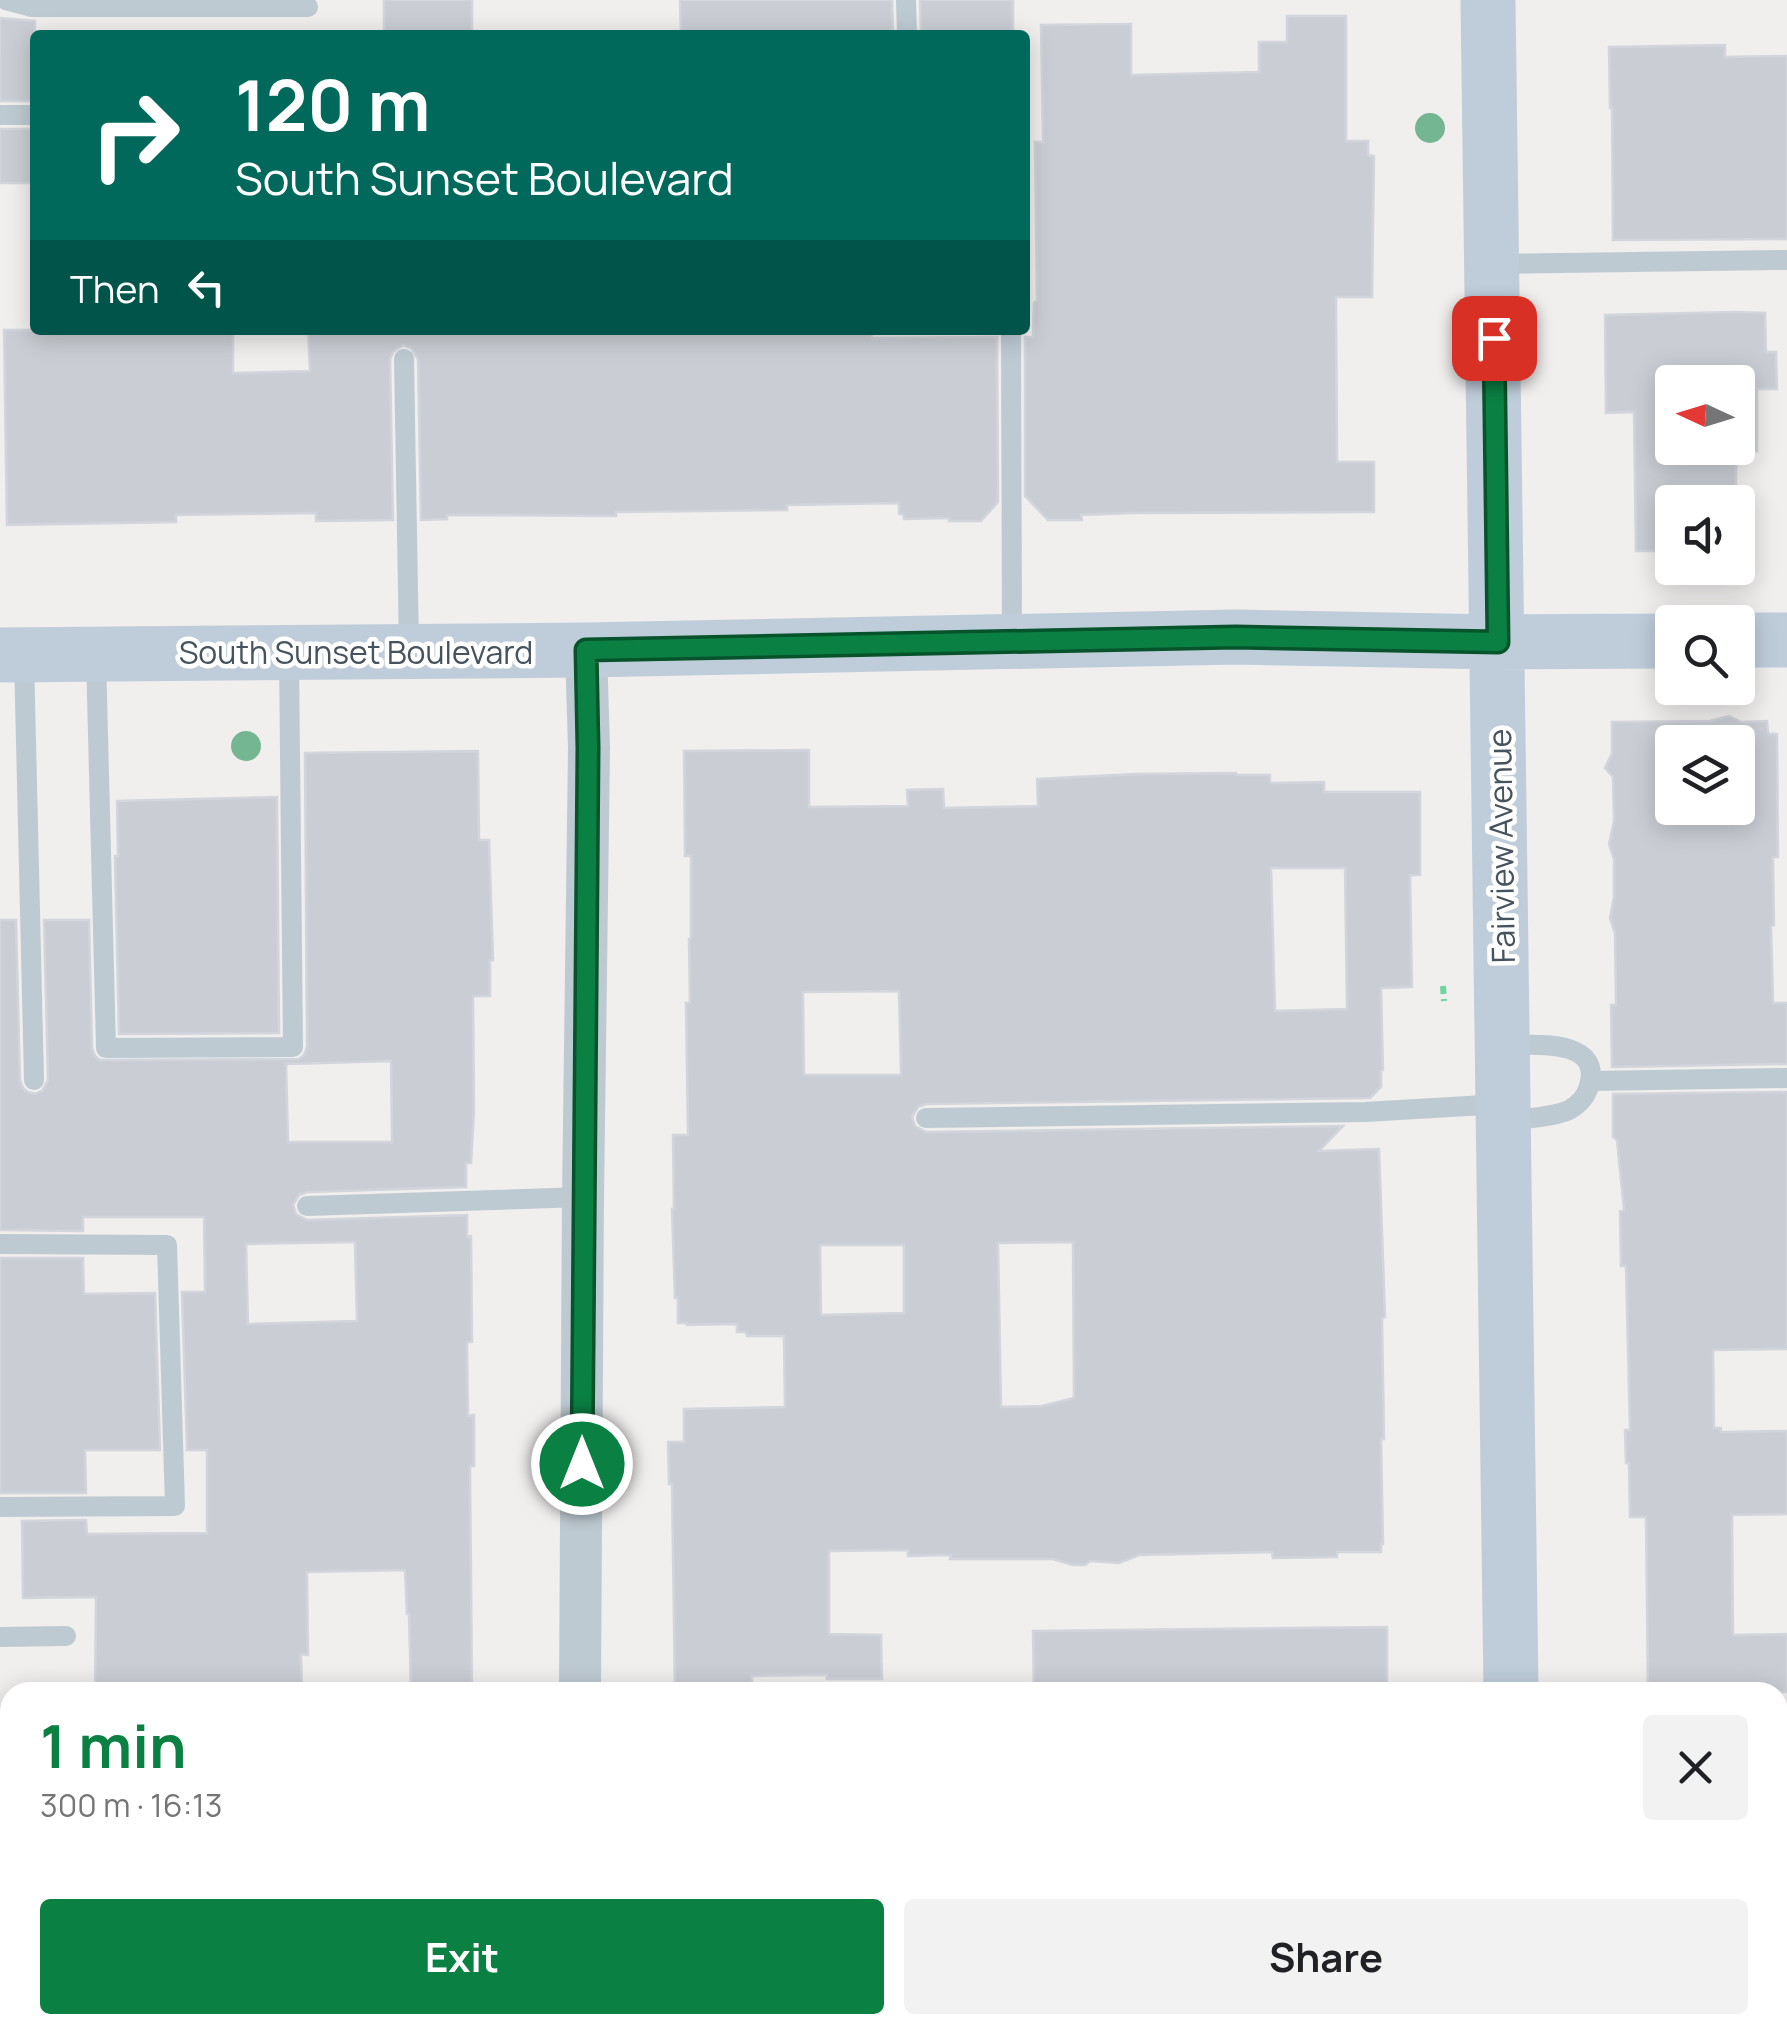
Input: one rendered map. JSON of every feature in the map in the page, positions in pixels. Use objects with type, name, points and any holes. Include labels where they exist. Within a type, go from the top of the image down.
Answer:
[{"type":"main road","name":"Fairview Avenue","points":[[1488,0],[1512,1682]]},
{"type":"main road","name":"South Sunset Boulevard","points":[[12,655],[586,650],[1236,637],[1655,641]]},
{"type":"main road","points":[[1755,640],[1787,640]]},
{"type":"street","points":[[580,1682],[586,650]]},
{"type":"lane","points":[[6,0],[32,7],[308,7]]},
{"type":"lane","points":[[906,0],[908,30]]},
{"type":"lane","points":[[0,115],[30,115]]},
{"type":"lane","points":[[1492,264],[1787,260]]},
{"type":"lane","points":[[1011,335],[1012,641]]},
{"type":"lane","points":[[404,359],[409,651]]},
{"type":"lane","points":[[96,654],[106,1048],[293,1047],[290,653]]},
{"type":"lane","points":[[12,655],[34,1080]]},
{"type":"lane","points":[[926,1118],[1504,1113],[1567,1110],[1586,1094],[1591,1081],[1588,1063],[1576,1051],[1560,1046],[1503,1046]]},
{"type":"lane","points":[[1591,1081],[1787,1078]]},
{"type":"lane","points":[[307,1206],[583,1197]]},
{"type":"lane","points":[[0,1244],[167,1245],[175,1506],[0,1507]]},
{"type":"lane","points":[[0,1638],[66,1636]]},
{"type":"path","points":[[1444,986],[1444,1001]]},
{"type":"building","points":[[384,0],[472,0],[472,30],[384,30]]},
{"type":"building","points":[[680,0],[892,0],[893,30],[681,30]]},
{"type":"building","points":[[920,0],[1013,0],[1013,30],[921,30]]},
{"type":"building","points":[[1287,16],[1346,16],[1346,141],[1368,141],[1368,155],[1374,156],[1372,297],[1336,297],[1337,462],[1374,462],[1374,512],[1132,513],[1048,520],[1025,496],[1025,337],[1033,337],[1037,300],[1035,142],[1043,142],[1041,25],[1131,24],[1131,75],[1259,72],[1259,42],[1287,42]]},
{"type":"building","points":[[0,18],[35,21],[35,30],[30,30],[30,101],[0,101]]},
{"type":"building","points":[[1725,45],[1725,57],[1787,56],[1787,239],[1613,240],[1609,47]]},
{"type":"building","points":[[0,129],[30,129],[30,183],[0,183]]},
{"type":"building","points":[[1765,313],[1766,352],[1776,352],[1777,389],[1757,389],[1757,451],[1755,365],[1655,365],[1655,465],[1736,465],[1736,485],[1655,485],[1655,551],[1636,551],[1634,412],[1606,413],[1605,315]]},
{"type":"building","points":[[4,330],[30,330],[30,335],[233,335],[233,373],[310,371],[308,335],[997,337],[998,502],[981,521],[904,519],[899,514],[899,503],[787,505],[787,510],[616,512],[616,516],[447,515],[447,519],[421,520],[418,359],[411,348],[403,345],[390,359],[393,520],[316,521],[316,513],[176,515],[176,522],[7,525]]},
{"type":"building","points":[[1729,716],[1741,722],[1767,721],[1768,734],[1777,734],[1778,857],[1773,857],[1771,926],[1773,1003],[1787,1003],[1787,1064],[1612,1067],[1611,1005],[1616,1005],[1615,933],[1610,918],[1614,859],[1609,844],[1614,821],[1613,777],[1605,768],[1612,753],[1612,722],[1710,721]]},
{"type":"building","points":[[809,750],[809,807],[908,806],[907,790],[943,789],[944,808],[1038,806],[1037,779],[1136,774],[1270,775],[1270,783],[1324,782],[1324,792],[1420,792],[1420,875],[1410,875],[1412,987],[1381,988],[1383,1070],[1381,1087],[1370,1098],[926,1104],[918,1107],[912,1117],[915,1126],[926,1132],[1343,1126],[1319,1151],[1379,1149],[1385,1317],[1381,1552],[1273,1558],[1272,1552],[1139,1555],[1119,1563],[1090,1561],[1073,1565],[1053,1559],[908,1556],[908,1550],[829,1551],[829,1634],[881,1635],[882,1679],[752,1676],[752,1682],[675,1682],[668,1442],[684,1442],[684,1409],[785,1407],[784,1336],[747,1336],[746,1332],[737,1332],[737,1324],[678,1323],[673,1135],[688,1135],[686,1003],[690,1003],[691,856],[685,856],[684,751]],"holes":[[[1271,868],[1345,868],[1347,1009],[1275,1011]],[[899,991],[901,1075],[804,1075],[803,992]],[[1073,1242],[1074,1398],[1042,1406],[1001,1407],[998,1243]],[[820,1245],[904,1245],[904,1313],[821,1315]]]},
{"type":"building","points":[[478,751],[479,840],[489,840],[493,960],[490,996],[473,996],[474,1111],[466,1187],[307,1192],[299,1195],[293,1205],[296,1214],[307,1220],[467,1215],[467,1237],[471,1236],[472,1342],[467,1342],[468,1416],[474,1415],[474,1466],[470,1466],[472,1682],[411,1682],[405,1570],[307,1572],[308,1655],[301,1654],[302,1682],[95,1682],[96,1597],[23,1598],[22,1521],[86,1520],[87,1534],[207,1533],[207,1450],[187,1450],[182,1292],[205,1292],[204,1217],[83,1217],[83,1231],[0,1230],[0,920],[16,920],[20,1080],[28,1092],[42,1091],[48,1080],[44,920],[89,920],[92,1048],[100,1060],[299,1059],[307,1047],[305,753]],"holes":[[[391,1061],[392,1142],[288,1142],[286,1064]],[[355,1242],[357,1321],[248,1324],[246,1244]]]},
{"type":"building","points":[[277,797],[279,1033],[119,1034],[117,801]]},
{"type":"building","points":[[1787,1092],[1787,1349],[1713,1350],[1714,1428],[1721,1428],[1721,1432],[1787,1431],[1787,1514],[1732,1515],[1733,1635],[1787,1634],[1787,1682],[1648,1682],[1646,1517],[1630,1517],[1626,1463],[1625,1430],[1630,1430],[1626,1266],[1621,1266],[1620,1211],[1624,1210],[1617,1140],[1613,1137],[1613,1094]]},
{"type":"building","points":[[0,1258],[83,1258],[84,1294],[155,1293],[160,1450],[85,1450],[86,1493],[0,1493]]},
{"type":"building","points":[[1387,1627],[1387,1682],[1034,1682],[1033,1631]]},
{"type":"route","points":[[582,1464],[586,650],[1236,637],[1498,642],[1494,338]]}]
